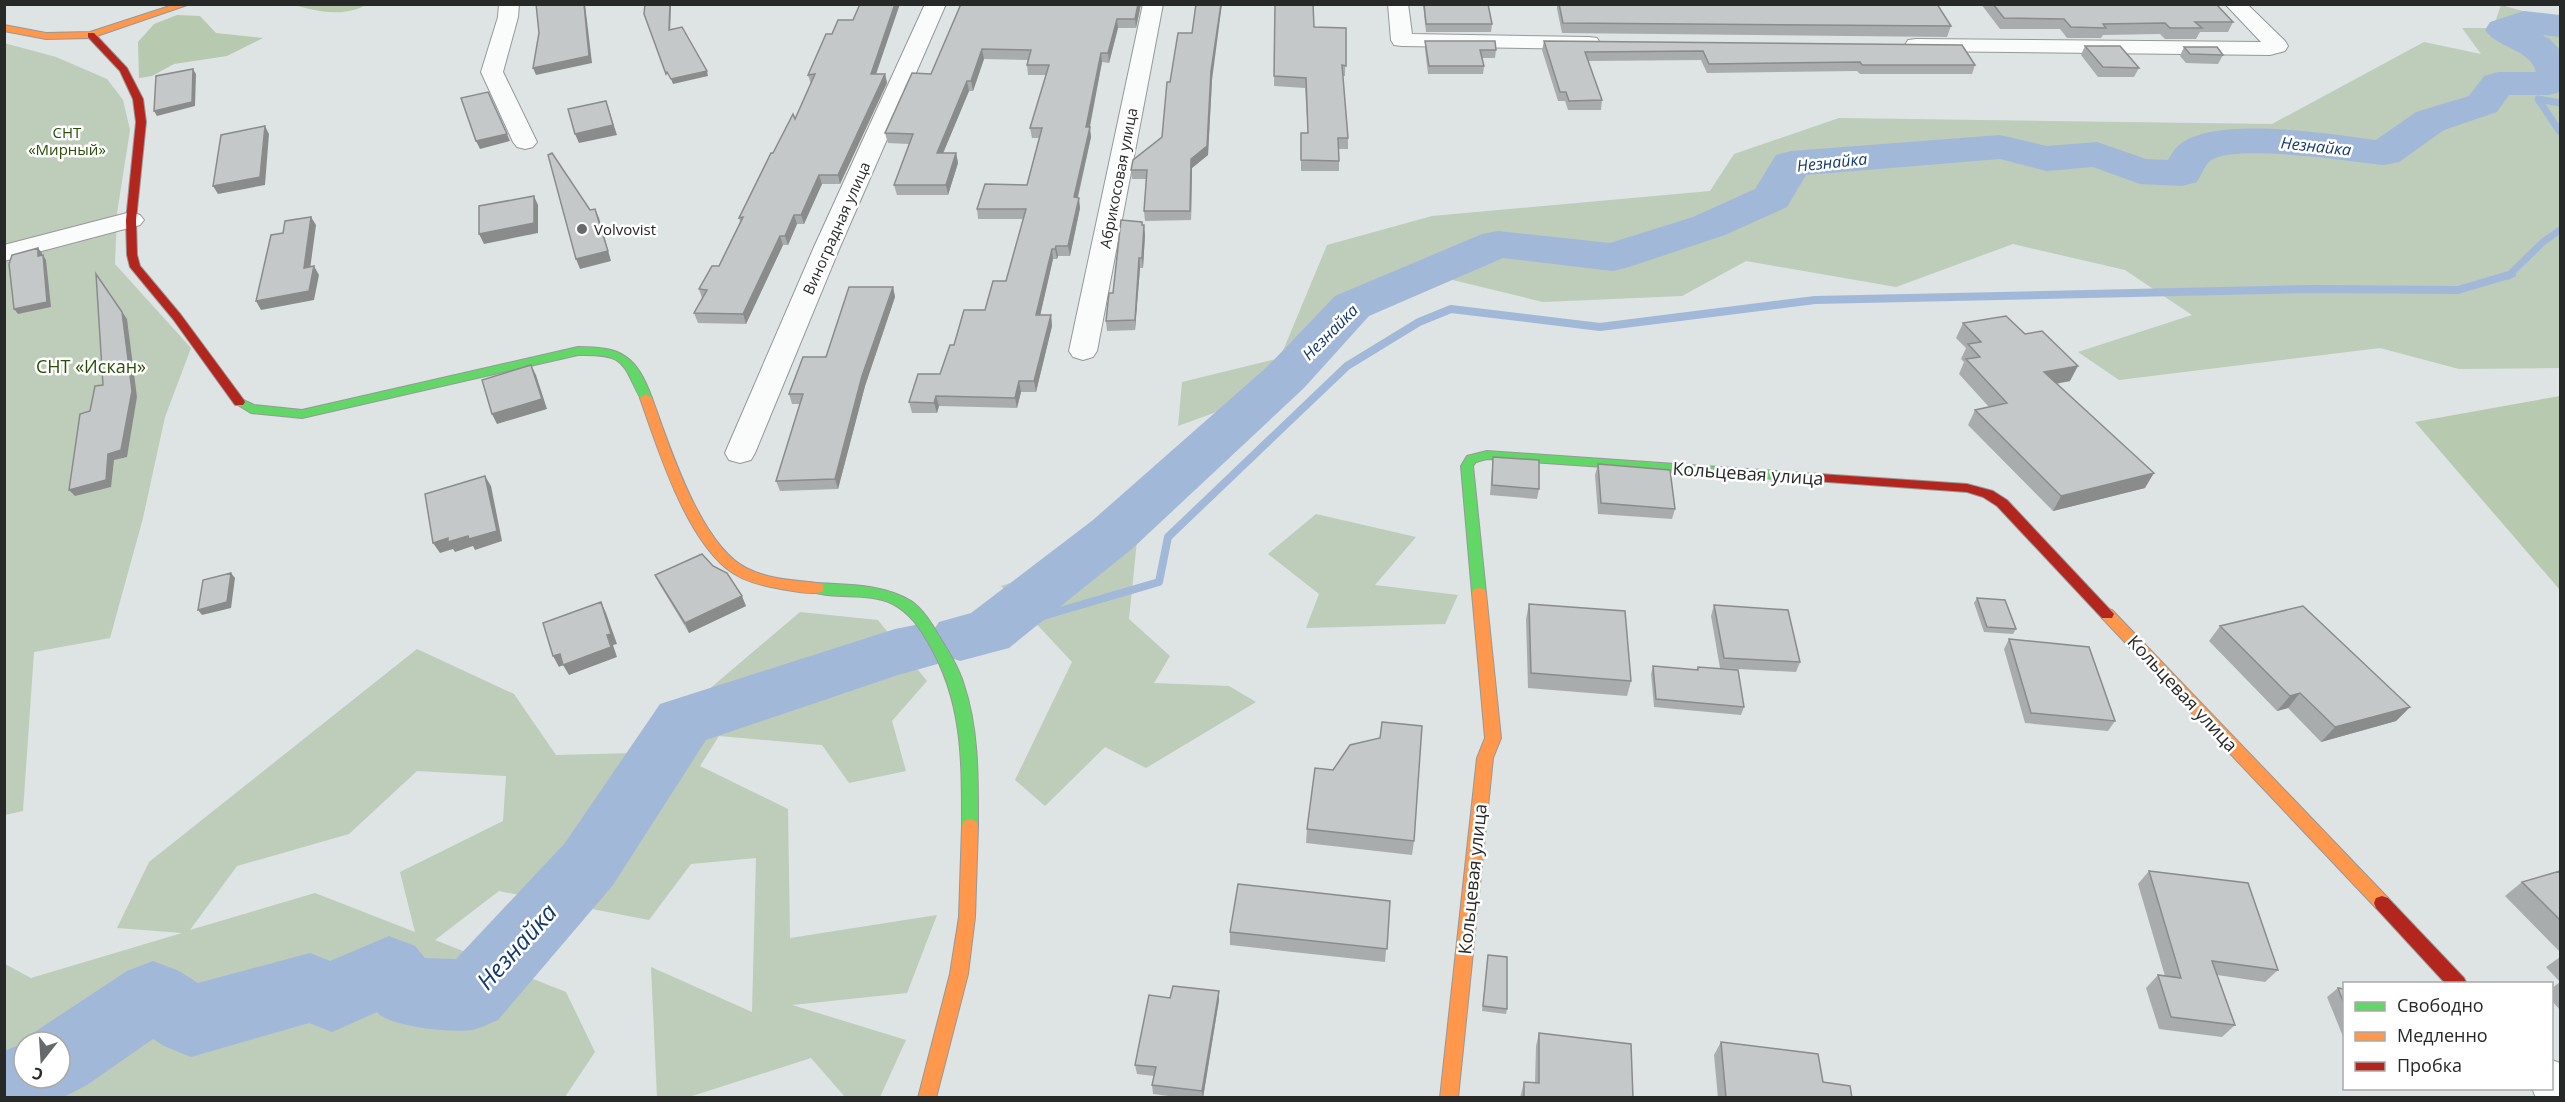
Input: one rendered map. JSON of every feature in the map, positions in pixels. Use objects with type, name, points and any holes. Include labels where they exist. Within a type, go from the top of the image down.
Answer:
[{"type":"street","points":[[4,28],[46,36],[90,35],[186,4]]},
{"type":"street","points":[[509,4],[508,17],[492,72],[525,142]]},
{"type":"street","name":"Виноградная улица","points":[[740,453],[827,247],[936,4]]},
{"type":"street","name":"Абрикосовая улица","points":[[1083,351],[1153,4]]},
{"type":"street","points":[[1398,4],[1402,40],[1615,43]]},
{"type":"street","points":[[1890,45],[2270,49],[2277,46],[2235,4]]},
{"type":"street","points":[[90,35],[124,70],[138,99],[141,123],[122,222],[135,267],[177,317],[235,399],[251,408],[276,413],[302,414],[578,351],[597,350],[609,353],[629,360],[699,521],[717,551],[726,560],[756,578],[779,584],[868,593],[891,598],[908,606],[931,635],[957,685],[969,767],[967,899],[959,973],[927,1098]]},
{"type":"street","points":[[4,253],[122,222]]},
{"type":"street","name":"Кольцевая улица","points":[[1449,1098],[1485,758],[1493,738],[1467,466],[1472,459],[1487,455],[1932,486],[1961,486],[1977,488],[1991,494],[2456,982]]},
{"type":"green space","points":[[295,5],[366,5],[349,11],[331,12]]},
{"type":"green space","points":[[2501,5],[2552,19],[2560,24],[2560,368],[2459,369],[2380,348],[2119,380],[2078,352],[2192,315],[2125,270],[2013,244],[1896,287],[1746,261],[1682,296],[1543,302],[1403,268],[1310,378],[1178,426],[1182,382],[1280,358],[1327,245],[1432,216],[1710,191],[1734,154],[1839,118],[2272,124],[2424,42],[2481,54],[2462,28],[2493,28]]},
{"type":"green space","points":[[177,15],[200,16],[216,33],[263,38],[227,56],[174,64],[152,76],[139,78],[138,42],[154,24]]},
{"type":"green space","name":"СНТ «Искан»","points":[[4,43],[56,57],[107,79],[123,100],[130,130],[117,213],[115,264],[191,348],[165,417],[143,518],[110,638],[34,652],[23,811],[5,815]]},
{"type":"green space","points":[[2560,396],[2560,590],[2415,422]]},
{"type":"green space","points":[[1316,514],[1416,537],[1375,585],[1458,595],[1445,624],[1306,628],[1319,594],[1268,554]]},
{"type":"green space","points":[[1137,541],[1129,619],[1170,656],[1154,683],[1229,686],[1256,702],[1146,768],[1105,747],[1045,806],[1015,780],[1072,662],[1001,586]]},
{"type":"green space","points":[[800,612],[878,620],[927,681],[892,721],[906,771],[849,783],[822,745],[719,736],[700,766],[788,809],[790,938],[937,915],[907,993],[792,1005],[906,1040],[880,1097],[845,1097],[811,1058],[689,1097],[657,1097],[651,967],[752,1012],[756,858],[691,864],[649,920],[499,891],[435,940],[566,992],[595,1052],[565,1097],[5,1097],[5,964],[31,978],[182,933],[117,928],[149,862],[417,649],[514,694],[556,755],[634,753]],"holes":[[[417,771],[506,776],[503,821],[400,872],[415,932],[315,893],[190,930],[237,866],[349,834]]]},
{"type":"building","points":[[536,4],[584,4],[589,56],[533,68],[539,33]]},
{"type":"building","points":[[645,4],[670,4],[669,30],[682,27],[707,71],[671,79],[667,72],[666,74],[644,14]]},
{"type":"building","points":[[860,4],[895,4],[871,74],[885,74],[838,175],[819,175],[801,215],[794,215],[785,236],[780,236],[743,314],[694,313],[707,290],[699,289],[712,266],[719,266],[743,217],[739,218],[771,153],[793,114],[795,119],[815,74],[808,75],[826,34],[832,34],[838,20],[853,20]]},
{"type":"building","points":[[961,4],[1138,4],[1135,19],[1117,19],[1108,53],[1101,53],[1086,127],[1090,127],[1074,197],[1079,198],[1068,246],[1056,246],[1052,249],[1036,315],[1051,315],[1034,381],[1019,381],[1015,398],[936,396],[934,403],[909,402],[918,374],[940,374],[950,345],[954,345],[964,310],[985,310],[993,281],[1006,281],[1026,209],[977,209],[985,184],[1027,185],[1042,128],[1030,128],[1049,65],[1027,65],[1031,50],[982,49],[971,81],[967,81],[937,153],[956,153],[946,185],[894,185],[913,134],[885,133],[912,73],[931,74]]},
{"type":"building","points":[[1196,4],[1221,4],[1211,71],[1207,146],[1191,159],[1190,211],[1144,211],[1147,170],[1131,170],[1133,160],[1162,137],[1167,82],[1170,82],[1178,33],[1192,33]]},
{"type":"building","points":[[1275,4],[1313,4],[1314,27],[1346,28],[1346,66],[1342,65],[1348,138],[1338,138],[1339,161],[1301,160],[1301,133],[1308,133],[1306,78],[1274,76]]},
{"type":"building","points":[[1424,4],[1488,4],[1492,24],[1426,24]]},
{"type":"building","points":[[1559,4],[1937,4],[1951,26],[1563,23]]},
{"type":"building","points":[[1993,4],[2216,4],[2233,22],[2195,22],[2202,28],[2170,28],[2165,23],[2103,24],[2106,28],[2071,27],[2064,19],[2004,18]]},
{"type":"building","points":[[1425,41],[1495,41],[1496,50],[1480,50],[1484,66],[1429,66]]},
{"type":"building","points":[[1544,41],[1962,45],[1975,65],[1862,65],[1860,62],[1709,64],[1703,51],[1585,52],[1602,100],[1569,101],[1566,92],[1560,92]]},
{"type":"building","points":[[2085,46],[2120,46],[2139,68],[2103,67]]},
{"type":"building","points":[[2184,47],[2217,47],[2223,55],[2190,54]]},
{"type":"building","points":[[193,69],[192,102],[154,111],[156,76]]},
{"type":"building","points":[[488,92],[507,134],[476,141],[461,98]]},
{"type":"building","points":[[606,101],[613,125],[575,134],[568,109]]},
{"type":"building","points":[[265,126],[260,177],[213,186],[221,135]]},
{"type":"building","points":[[552,153],[590,210],[595,209],[608,251],[576,259],[548,155]]},
{"type":"building","points":[[534,196],[534,223],[479,234],[479,206]]},
{"type":"building","points":[[311,217],[304,268],[314,266],[309,291],[256,301],[271,235],[283,233],[285,221]]},
{"type":"building","points":[[1121,220],[1142,222],[1144,225],[1142,258],[1139,258],[1135,320],[1106,321],[1109,293],[1113,293]]},
{"type":"building","points":[[38,248],[38,256],[43,255],[47,302],[14,309],[9,264],[12,255]]},
{"type":"building","points":[[96,274],[122,312],[132,391],[121,450],[108,454],[106,480],[69,490],[80,414],[90,411],[95,386],[103,385]]},
{"type":"building","points":[[849,287],[893,287],[862,376],[835,479],[776,481],[803,394],[789,394],[803,357],[826,357]]},
{"type":"building","points":[[2006,316],[2025,334],[2042,331],[2078,366],[2044,372],[2154,473],[2061,496],[1975,410],[2007,403],[1966,359],[1980,357],[1968,344],[1981,342],[1963,323]]},
{"type":"building","points":[[531,365],[542,399],[492,414],[482,380]]},
{"type":"building","points":[[1493,457],[1539,460],[1539,489],[1492,485]]},
{"type":"building","points":[[1598,464],[1670,470],[1675,509],[1601,503]]},
{"type":"building","points":[[485,476],[497,531],[469,539],[468,536],[448,542],[448,538],[433,543],[425,494]]},
{"type":"building","points":[[702,554],[713,566],[727,573],[742,596],[685,623],[655,575]]},
{"type":"building","points":[[231,573],[227,602],[198,610],[203,580]]},
{"type":"building","points":[[1977,598],[2005,600],[2016,629],[1987,627]]},
{"type":"building","points":[[601,602],[611,634],[607,635],[611,647],[563,665],[560,654],[553,656],[543,623]]},
{"type":"building","points":[[1529,604],[1625,611],[1631,681],[1531,673]]},
{"type":"building","points":[[1714,605],[1788,610],[1800,662],[1724,658]]},
{"type":"building","points":[[2303,606],[2410,707],[2335,727],[2300,693],[2290,696],[2220,626]]},
{"type":"building","points":[[2009,639],[2089,647],[2115,721],[2031,713]]},
{"type":"building","points":[[1653,666],[1698,670],[1698,667],[1738,670],[1744,707],[1656,699]]},
{"type":"building","points":[[1382,722],[1422,726],[1414,841],[1307,829],[1315,768],[1333,770],[1350,745],[1380,738]]},
{"type":"building","points":[[2149,871],[2248,883],[2278,970],[2212,961],[2235,1025],[2171,1017],[2158,975],[2181,978]]},
{"type":"building","points":[[2560,871],[2560,920],[2522,882]]},
{"type":"building","points":[[1238,884],[1390,901],[1387,949],[1230,932]]},
{"type":"building","points":[[1488,955],[1507,957],[1507,1009],[1483,1006]]},
{"type":"building","points":[[1173,986],[1219,991],[1202,1091],[1152,1085],[1156,1067],[1135,1065],[1149,995],[1170,998]]},
{"type":"building","points":[[2338,988],[2343,989],[2343,1001]]},
{"type":"building","points":[[1539,1033],[1631,1044],[1633,1098],[1524,1098],[1524,1082],[1539,1083]]},
{"type":"building","points":[[1721,1042],[1818,1054],[1823,1082],[1850,1086],[1852,1098],[1726,1098]]},
{"type":"waterway","name":"Незнайка","points":[[960,638],[988,632],[1113,534],[1286,377],[1352,306],[1498,244],[1613,257],[1709,226],[1772,198],[1791,164],[2000,147],[2047,159],[2097,154],[2140,171],[2182,173],[2194,153],[2208,146],[2230,142],[2285,142],[2384,153],[2430,121],[2483,104],[2498,84],[2549,83],[2557,69],[2537,47],[2503,30],[2524,22],[2560,26]]},
{"type":"waterway","name":"Незнайка","points":[[2560,103],[2538,99],[2560,132]]},
{"type":"waterway","name":"Незнайка","points":[[2509,275],[2543,242],[2560,230]]},
{"type":"waterway","name":"Незнайка","points":[[988,632],[1159,582],[1168,537],[1347,366],[1419,322],[1451,309],[1600,327],[1815,300],[2311,289],[2458,290],[2509,275]]},
{"type":"waterway","name":"Незнайка","points":[[72,1051],[153,996],[191,1021],[310,988],[332,997],[389,970],[407,992],[472,995],[589,864],[683,722],[895,652],[920,647]]},
{"type":"waterway","name":"Незнайка","points":[[4,1096],[13,1090]]},
{"type":"traffic: fast","points":[[239,402],[251,409],[302,414],[578,351],[605,352],[623,358],[636,373],[646,398]]},
{"type":"traffic: fast","points":[[1479,593],[1467,466],[1471,459],[1487,455],[1805,477]]},
{"type":"traffic: fast","points":[[817,588],[863,591],[896,600],[914,611],[929,632],[952,672],[965,717],[970,826]]},
{"type":"traffic: slow","points":[[4,28],[46,36],[91,35],[186,4]]},
{"type":"traffic: slow","points":[[646,398],[681,488],[705,535],[719,553],[732,566],[752,576],[773,582],[817,588]]},
{"type":"traffic: slow","points":[[1449,1098],[1485,758],[1493,738],[1479,593]]},
{"type":"traffic: slow","points":[[2107,614],[2382,903]]},
{"type":"traffic: slow","points":[[927,1098],[959,974],[967,917],[970,826]]},
{"type":"traffic: jam","points":[[91,35],[124,70],[138,99],[141,122],[131,220],[132,255],[135,267],[177,317],[239,402]]},
{"type":"traffic: jam","points":[[1805,477],[1967,488],[1988,494],[2002,503],[2107,614]]},
{"type":"traffic: jam","points":[[2382,903],[2456,982]]},
{"type":"place","name":"Volvovist","points":[[582,229]]},
{"type":"park label","name":"СНТ «Мирный»","points":[[67,140]]}]
